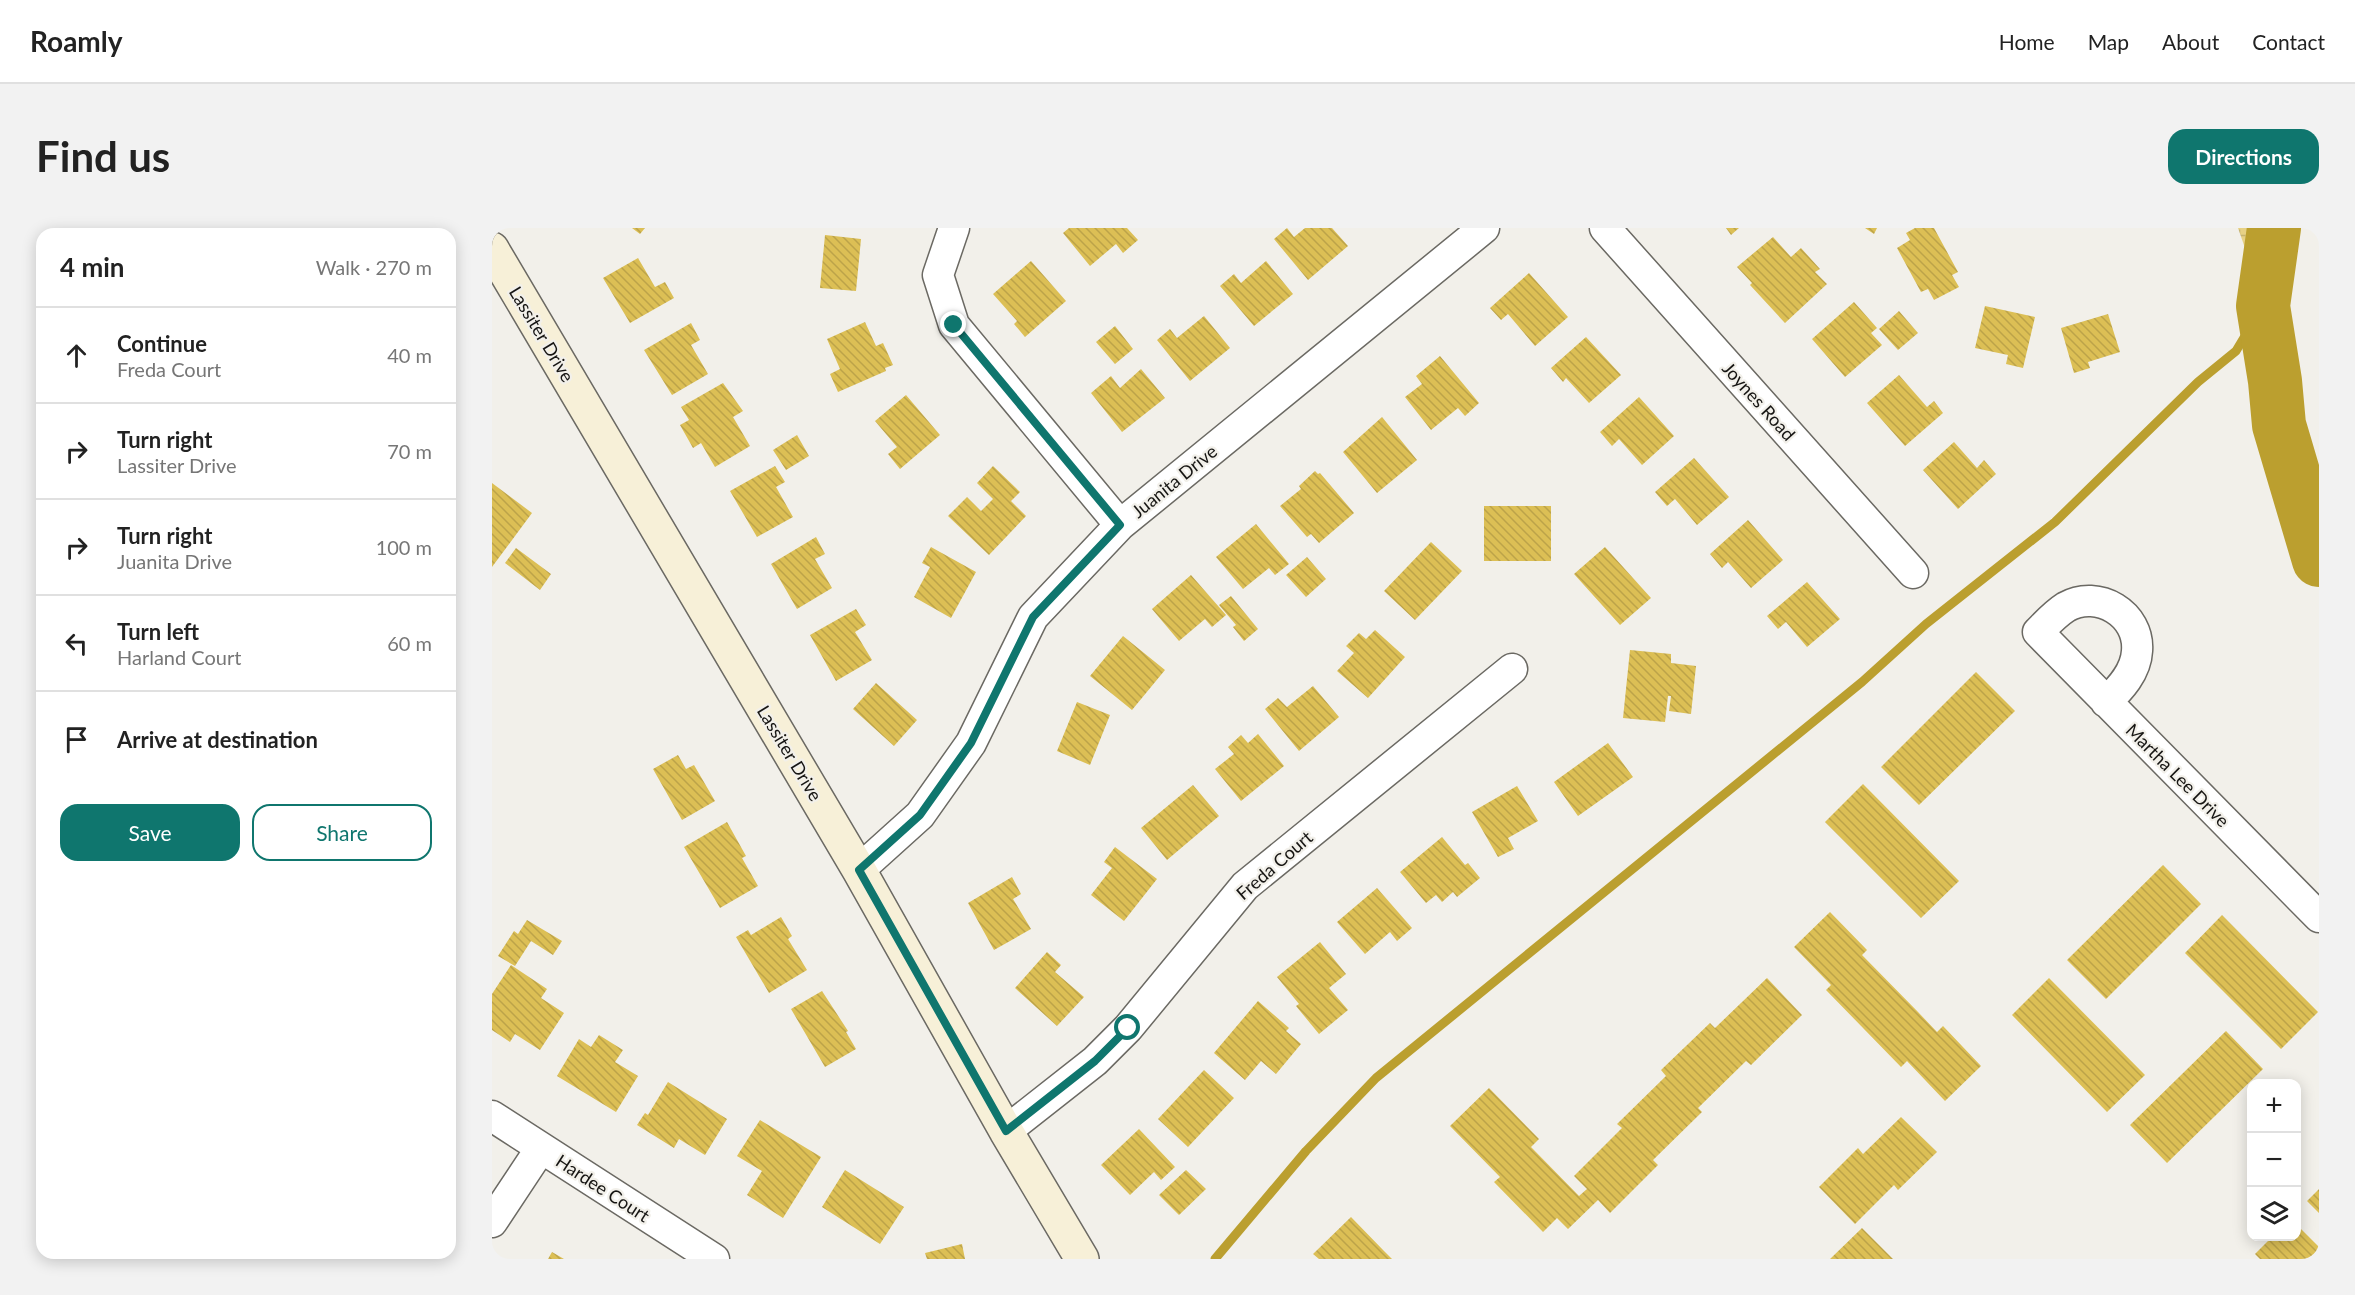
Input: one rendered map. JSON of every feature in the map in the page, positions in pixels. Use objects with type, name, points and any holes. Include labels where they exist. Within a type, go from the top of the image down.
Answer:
[{"type":"street","points":[[492,234],[497,228]]},
{"type":"street","points":[[954,228],[938,275],[954,325],[1120,525]]},
{"type":"street","name":"Juanita Drive","points":[[859,870],[920,815],[971,743],[1033,617],[1120,525],[1484,228]]},
{"type":"street","name":"Joynes Road","points":[[1605,228],[1913,573]]},
{"type":"street","name":"Lassiter Drive","points":[[492,249],[859,870],[1006,1131],[1082,1259]]},
{"type":"street","name":"Martha Lee Drive","points":[[2106,702],[2121,688],[2132,671],[2137,651],[2134,632],[2123,614],[2108,603],[2087,601],[2067,606],[2038,632],[2106,702],[2319,917]]},
{"type":"street","name":"Freda Court","points":[[1006,1131],[1095,1061],[1128,1028],[1245,886],[1512,669]]},
{"type":"street","name":"Hardee Court","points":[[492,1116],[714,1259]]},
{"type":"street","points":[[492,1222],[541,1148]]},
{"type":"green space","points":[[2238,228],[2263,228],[2253,271]]},
{"type":"building","points":[[632,228],[645,228],[640,234]]},
{"type":"building","points":[[1069,228],[1127,228],[1138,240],[1123,253],[1116,244],[1090,266],[1063,233]]},
{"type":"building","points":[[1287,228],[1294,237],[1305,228],[1332,228],[1348,246],[1308,280],[1274,239]]},
{"type":"building","points":[[1726,228],[1739,228],[1731,235]]},
{"type":"building","points":[[1865,228],[1877,228],[1874,234]]},
{"type":"building","points":[[1915,228],[1934,228],[1958,272],[1952,275],[1959,287],[1934,300],[1928,289],[1921,292],[1897,248],[1910,240],[1906,233]]},
{"type":"building","points":[[825,235],[861,239],[856,291],[820,288]]},
{"type":"building","points":[[1773,237],[1791,257],[1801,248],[1820,269],[1815,272],[1827,284],[1785,323],[1750,285],[1752,283],[1737,267]]},
{"type":"building","points":[[638,258],[655,287],[665,282],[674,298],[630,323],[603,278]]},
{"type":"building","points":[[1031,261],[1066,301],[1025,337],[1014,324],[1017,321],[993,294]]},
{"type":"building","points":[[1266,261],[1293,294],[1254,326],[1220,286],[1234,274],[1241,283]]},
{"type":"building","points":[[1529,273],[1568,317],[1535,346],[1508,314],[1501,320],[1490,308]]},
{"type":"building","points":[[1854,302],[1877,328],[1871,333],[1882,345],[1845,377],[1812,339]]},
{"type":"building","points":[[1985,306],[2035,317],[2023,368],[2006,364],[2008,355],[1975,348]]},
{"type":"building","points":[[1899,311],[1918,333],[1898,350],[1879,329]]},
{"type":"building","points":[[2108,314],[2120,352],[2088,362],[2090,368],[2074,373],[2061,328]]},
{"type":"building","points":[[1204,316],[1230,348],[1190,381],[1157,340],[1170,329],[1177,338]]},
{"type":"building","points":[[865,322],[876,346],[883,343],[893,365],[885,368],[886,371],[838,392],[830,374],[840,369],[827,339]]},
{"type":"building","points":[[691,323],[700,340],[691,345],[708,374],[672,395],[644,350]]},
{"type":"building","points":[[1115,326],[1133,349],[1115,364],[1096,342]]},
{"type":"building","points":[[1586,337],[1621,375],[1589,403],[1566,378],[1563,382],[1551,368]]},
{"type":"building","points":[[1440,356],[1479,403],[1465,416],[1458,408],[1431,430],[1405,397],[1422,384],[1416,376]]},
{"type":"building","points":[[1141,369],[1165,398],[1122,432],[1091,393],[1111,376],[1120,388]]},
{"type":"building","points":[[1899,375],[1927,407],[1934,401],[1943,413],[1905,446],[1867,403]]},
{"type":"building","points":[[723,383],[743,411],[733,417],[750,446],[715,467],[701,443],[693,448],[680,425],[689,420],[681,407]]},
{"type":"building","points":[[906,395],[940,435],[900,469],[888,454],[897,447],[875,421]]},
{"type":"building","points":[[1639,397],[1674,436],[1642,465],[1619,439],[1612,446],[1600,432]]},
{"type":"building","points":[[1382,417],[1417,460],[1377,493],[1343,452]]},
{"type":"building","points":[[797,435],[809,456],[786,470],[773,450]]},
{"type":"building","points":[[1954,442],[1977,468],[1984,460],[1996,474],[1958,509],[1923,470]]},
{"type":"building","points":[[1694,458],[1729,497],[1697,525],[1675,499],[1667,506],[1655,492]]},
{"type":"building","points":[[775,466],[785,482],[776,487],[793,517],[757,537],[730,491]]},
{"type":"building","points":[[993,466],[1020,492],[1011,501],[1026,516],[989,555],[948,516],[967,497],[981,511],[993,499],[977,483]]},
{"type":"building","points":[[1315,471],[1320,473],[1354,513],[1319,543],[1311,534],[1307,537],[1280,506],[1301,489],[1299,486]]},
{"type":"building","points":[[492,483],[532,513],[492,567]]},
{"type":"building","points":[[1484,506],[1551,506],[1551,561],[1484,561]]},
{"type":"building","points":[[1748,520],[1783,560],[1751,588],[1728,562],[1722,568],[1710,554]]},
{"type":"building","points":[[1256,524],[1289,564],[1275,575],[1269,568],[1243,589],[1216,557]]},
{"type":"building","points":[[816,537],[825,554],[815,559],[832,588],[797,609],[771,564]]},
{"type":"building","points":[[1431,542],[1462,571],[1415,620],[1384,591]]},
{"type":"building","points":[[931,547],[976,572],[951,618],[914,597],[930,567],[922,563]]},
{"type":"building","points":[[1605,547],[1651,598],[1620,625],[1574,574]]},
{"type":"building","points":[[516,548],[551,574],[540,590],[505,563]]},
{"type":"building","points":[[1307,557],[1326,579],[1306,597],[1286,575]]},
{"type":"building","points":[[1191,575],[1226,615],[1212,627],[1205,619],[1179,641],[1152,609]]},
{"type":"building","points":[[1807,582],[1840,619],[1807,647],[1786,622],[1778,629],[1767,616]]},
{"type":"building","points":[[1231,596],[1258,629],[1244,641],[1233,627],[1236,625],[1219,605]]},
{"type":"building","points":[[856,609],[866,625],[855,632],[872,660],[836,681],[810,635]]},
{"type":"building","points":[[1375,630],[1405,657],[1368,698],[1337,671],[1354,653],[1346,646],[1359,633],[1366,639]]},
{"type":"building","points":[[1123,636],[1165,670],[1132,710],[1090,676]]},
{"type":"building","points":[[1630,650],[1671,654],[1671,663],[1696,666],[1691,714],[1669,711],[1671,696],[1668,696],[1665,722],[1623,718]]},
{"type":"building","points":[[1976,672],[2015,711],[1919,805],[1881,767]]},
{"type":"building","points":[[876,683],[917,720],[894,746],[853,709]]},
{"type":"building","points":[[1313,686],[1339,717],[1299,751],[1265,709],[1278,698],[1287,707]]},
{"type":"building","points":[[1077,702],[1110,715],[1090,765],[1057,751]]},
{"type":"building","points":[[1258,734],[1284,766],[1241,801],[1215,769],[1234,754],[1228,747],[1241,735],[1248,743]]},
{"type":"building","points":[[1608,743],[1633,777],[1578,816],[1554,782]]},
{"type":"building","points":[[678,755],[686,769],[694,765],[715,801],[682,820],[653,769]]},
{"type":"building","points":[[1863,784],[1959,881],[1921,918],[1825,822]]},
{"type":"building","points":[[1193,785],[1219,816],[1167,860],[1141,828]]},
{"type":"building","points":[[1517,786],[1538,821],[1508,838],[1514,849],[1498,857],[1472,812]]},
{"type":"building","points":[[727,822],[746,856],[742,858],[758,886],[720,908],[684,847]]},
{"type":"building","points":[[1442,837],[1465,865],[1468,863],[1480,878],[1457,897],[1453,892],[1442,902],[1436,895],[1426,903],[1400,872]]},
{"type":"building","points":[[1115,847],[1157,879],[1124,921],[1091,895],[1112,868],[1104,862]]},
{"type":"building","points":[[2163,865],[2201,904],[2106,999],[2067,960]]},
{"type":"building","points":[[1012,877],[1021,894],[1013,899],[1031,929],[994,950],[968,903]]},
{"type":"building","points":[[1377,888],[1412,928],[1397,941],[1390,932],[1365,954],[1337,922]]},
{"type":"building","points":[[1830,912],[1867,950],[1862,955],[1937,1032],[1943,1026],[1981,1066],[1945,1101],[1907,1061],[1901,1067],[1826,990],[1831,985],[1794,947]]},
{"type":"building","points":[[2222,915],[2318,1012],[2281,1049],[2185,953]]},
{"type":"building","points":[[781,917],[792,936],[788,939],[807,970],[769,993],[736,937],[748,930],[751,935]]},
{"type":"building","points":[[527,920],[562,941],[553,955],[531,941],[515,966],[498,956],[514,931],[518,934]]},
{"type":"building","points":[[1320,942],[1346,974],[1329,988],[1348,1010],[1319,1034],[1296,1006],[1299,1004],[1277,977]]},
{"type":"building","points":[[1047,952],[1061,965],[1055,972],[1084,997],[1057,1026],[1015,988]]},
{"type":"building","points":[[511,965],[547,989],[541,998],[564,1013],[540,1050],[515,1034],[510,1042],[492,1030],[492,994]]},
{"type":"building","points":[[1767,978],[1802,1015],[1751,1065],[1746,1061],[1698,1108],[1702,1112],[1653,1160],[1658,1165],[1610,1213],[1598,1200],[1568,1229],[1557,1218],[1543,1232],[1494,1182],[1500,1177],[1450,1126],[1489,1088],[1539,1139],[1531,1147],[1579,1196],[1587,1189],[1574,1176],[1622,1128],[1617,1124],[1666,1076],[1661,1070],[1710,1023],[1715,1028]]},
{"type":"building","points":[[2049,978],[2145,1075],[2107,1112],[2012,1015]]},
{"type":"building","points":[[822,991],[848,1031],[846,1032],[856,1049],[825,1067],[791,1009]]},
{"type":"building","points":[[1258,1001],[1289,1028],[1286,1031],[1301,1044],[1276,1074],[1261,1061],[1245,1080],[1214,1053]]},
{"type":"building","points":[[2226,1031],[2263,1069],[2253,1079],[2247,1079],[2247,1085],[2167,1163],[2130,1125]]},
{"type":"building","points":[[599,1035],[623,1050],[615,1062],[638,1076],[616,1112],[557,1076],[579,1039],[591,1047]]},
{"type":"building","points":[[1204,1070],[1234,1098],[1188,1147],[1158,1119]]},
{"type":"building","points":[[668,1082],[727,1119],[705,1155],[679,1139],[674,1148],[637,1125],[645,1113],[648,1115]]},
{"type":"building","points":[[1901,1117],[1937,1152],[1898,1190],[1894,1185],[1855,1224],[1819,1187],[1858,1148],[1863,1154]]},
{"type":"building","points":[[760,1120],[821,1157],[783,1218],[747,1195],[762,1171],[737,1156]]},
{"type":"building","points":[[1139,1129],[1175,1167],[1161,1180],[1154,1172],[1130,1195],[1101,1165]]},
{"type":"building","points":[[845,1170],[904,1207],[880,1244],[822,1207]]},
{"type":"building","points":[[1186,1170],[1206,1189],[1179,1215],[1159,1195]]},
{"type":"building","points":[[2319,1189],[2319,1213],[2307,1201]]},
{"type":"building","points":[[1351,1217],[1392,1259],[1319,1259],[1313,1254]]},
{"type":"building","points":[[1861,1229],[1893,1259],[1830,1259]]},
{"type":"building","points":[[2301,1229],[2319,1247],[2319,1259],[2260,1259],[2255,1254],[2268,1241],[2301,1241]]},
{"type":"building","points":[[962,1244],[965,1259],[927,1259],[925,1253]]},
{"type":"building","points":[[552,1252],[564,1259],[548,1259]]},
{"type":"waterway","points":[[2274,228],[2263,306],[2275,381],[2279,425],[2319,560]]},
{"type":"waterway","points":[[1215,1259],[1306,1151],[1376,1078],[1862,682],[1926,624],[2055,522],[2198,382],[2236,351],[2263,306]]},
{"type":"route","points":[[954,325],[1120,525],[1033,617],[971,743],[920,815],[859,870],[1006,1131],[1095,1061],[1128,1028]]}]
